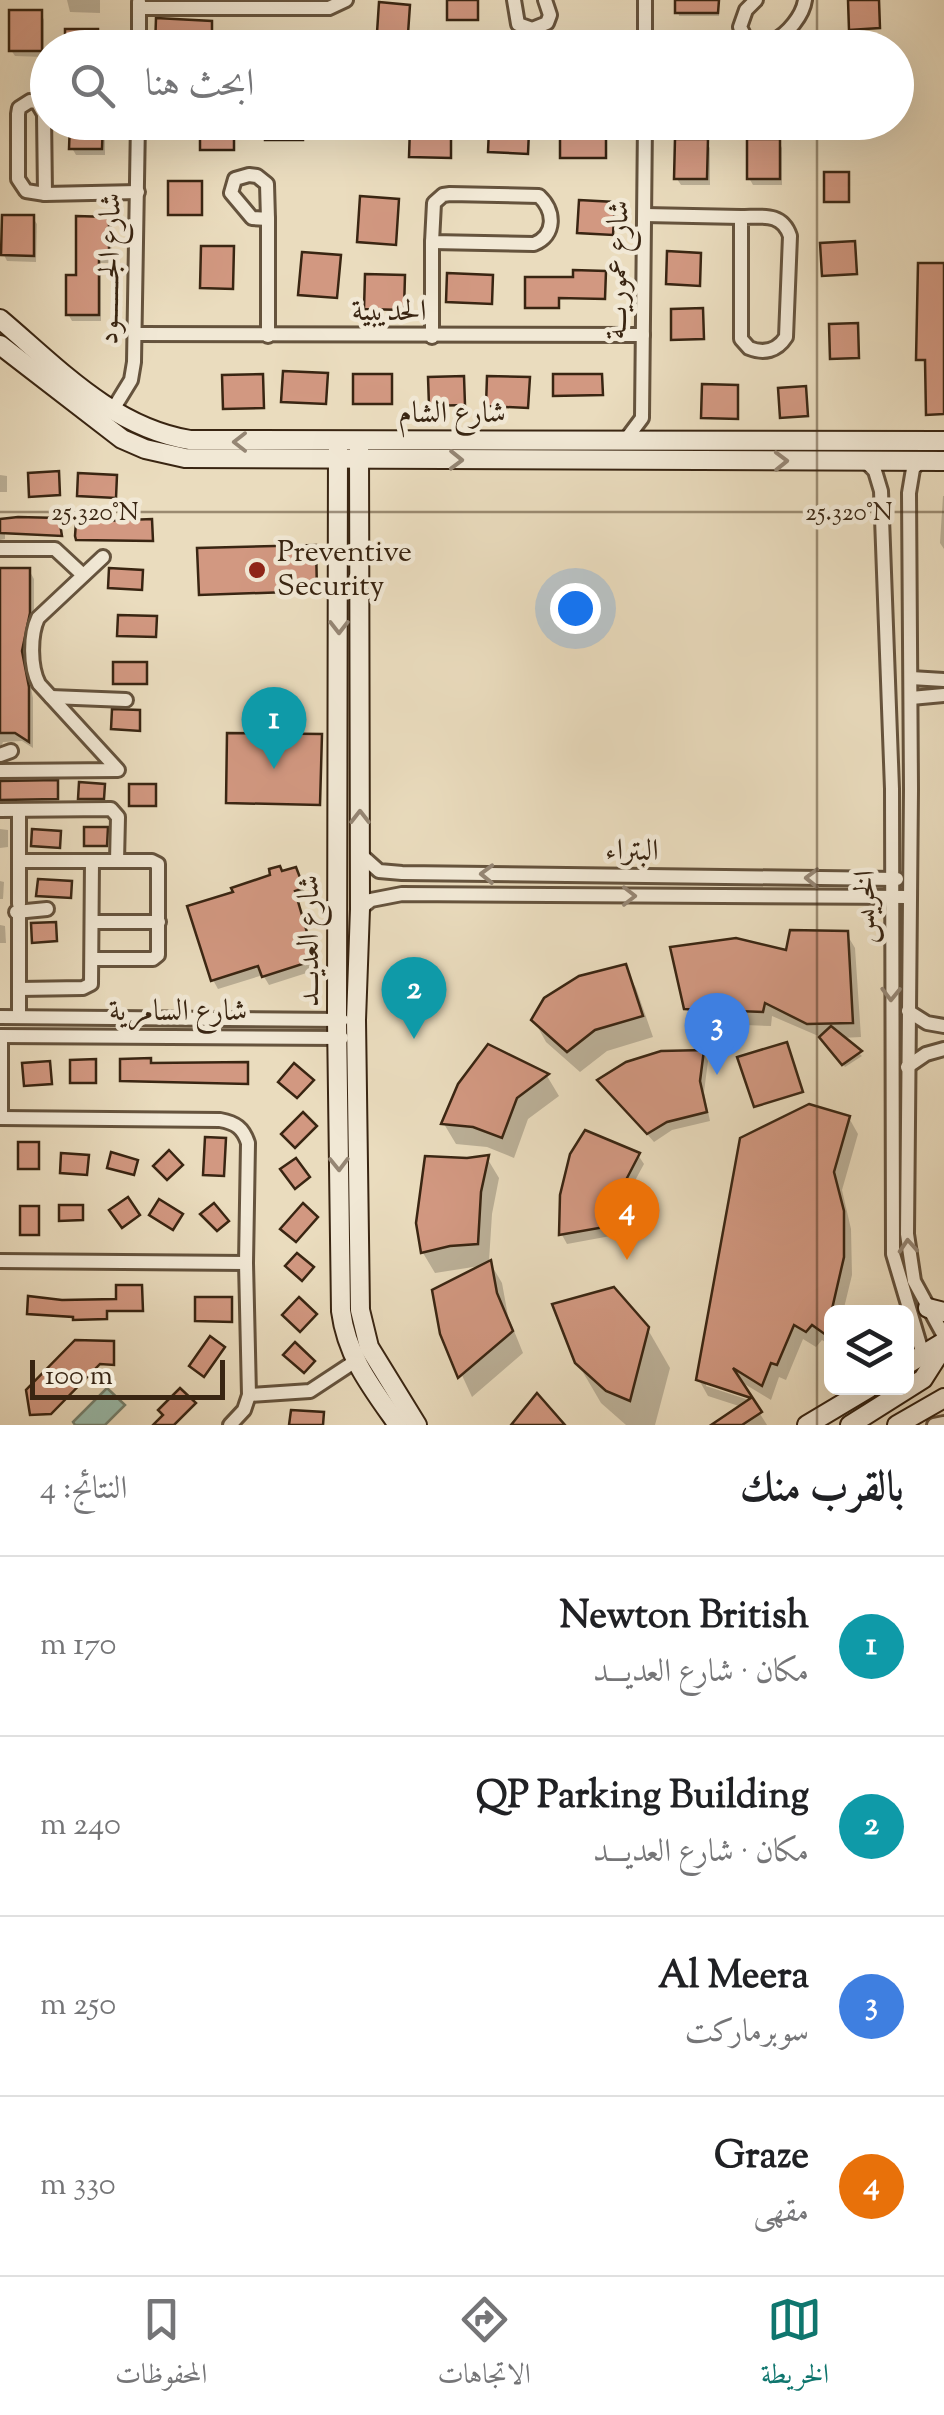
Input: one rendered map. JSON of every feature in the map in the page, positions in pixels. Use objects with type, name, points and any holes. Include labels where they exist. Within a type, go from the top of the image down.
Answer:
[{"type":"street","points":[[139,30],[139,4],[329,8],[346,0]]},
{"type":"street","points":[[514,0],[518,24],[532,29],[547,23],[550,14],[545,0]]},
{"type":"street","points":[[645,0],[645,30]]},
{"type":"street","points":[[741,30],[742,18],[756,0]]},
{"type":"street","points":[[785,30],[800,16],[806,0]]},
{"type":"street","points":[[30,100],[18,114],[18,179],[26,191],[138,192]]},
{"type":"street","points":[[45,140],[46,194]]},
{"type":"street","name":"شارع الجــــــــود","points":[[112,412],[131,380],[136,334],[138,140]]},
{"type":"street","name":"شارع عموريـــة","points":[[642,418],[645,140]]},
{"type":"street","points":[[432,242],[534,244],[549,231],[551,213],[534,194],[443,195],[432,209],[432,242],[432,337]]},
{"type":"street","points":[[645,215],[775,217],[785,224],[790,236],[786,337],[782,344],[767,352],[749,348],[741,339],[741,217]]},
{"type":"street","points":[[268,219],[268,336]]},
{"type":"street","name":"شارع الشام","points":[[0,319],[112,412],[156,433],[190,440],[338,451]]},
{"type":"street","name":"الحديبية","points":[[136,334],[642,335]]},
{"type":"street","name":"شارع الشام","points":[[0,345],[102,426],[146,449],[186,458],[624,442],[944,441]]},
{"type":"street","points":[[624,442],[642,418],[660,442]]},
{"type":"street","name":"شارع العديـــد","points":[[338,451],[347,1029],[362,1322],[374,1356],[416,1425]]},
{"type":"street","name":"شارع الشام","points":[[359,451],[646,462],[944,461]]},
{"type":"street","name":"شارع العديـــد","points":[[359,451],[360,909],[347,1029],[341,1311],[354,1362],[398,1425]]},
{"type":"street","name":"الخريس","points":[[864,460],[875,471],[882,491],[890,696],[893,1254],[923,1355]]},
{"type":"street","name":"الخريس","points":[[920,461],[913,469],[909,493],[908,1252],[914,1281],[936,1310],[944,1341]]},
{"type":"street","points":[[882,491],[894,486],[909,493]]},
{"type":"street","points":[[0,549],[55,550],[84,575]]},
{"type":"street","points":[[0,771],[118,770],[34,675],[35,623],[103,556]]},
{"type":"street","points":[[911,678],[944,680]]},
{"type":"street","points":[[911,698],[944,694]]},
{"type":"street","points":[[51,697],[126,700]]},
{"type":"street","points":[[0,810],[114,810],[118,816],[117,861]]},
{"type":"street","points":[[19,810],[19,1017]]},
{"type":"street","name":"البتراء","points":[[360,854],[379,871],[402,873],[910,879]]},
{"type":"street","points":[[20,861],[158,864],[159,954],[156,958],[93,959]]},
{"type":"street","points":[[19,989],[86,988],[92,982],[92,861]]},
{"type":"street","name":"البتراء","points":[[360,909],[371,900],[402,894],[910,897]]},
{"type":"street","points":[[16,909],[47,909]]},
{"type":"street","points":[[93,922],[159,922]]},
{"type":"street","points":[[908,1011],[927,1024],[944,1026]]},
{"type":"street","name":"شارع السامرية","points":[[0,1017],[347,1029]]},
{"type":"street","name":"شارع السامرية","points":[[1,1036],[347,1029]]},
{"type":"street","points":[[1,1036],[0,1118],[234,1122],[244,1130],[248,1144],[250,1395],[244,1410],[230,1425]]},
{"type":"street","points":[[907,1068],[926,1054],[944,1049]]},
{"type":"street","points":[[0,1261],[246,1263]]},
{"type":"street","points":[[914,1360],[944,1341]]},
{"type":"street","points":[[850,1425],[923,1379],[944,1341]]},
{"type":"street","points":[[250,1395],[310,1391],[354,1362]]},
{"type":"street","points":[[806,1425],[857,1395]]},
{"type":"street","points":[[897,1425],[944,1398]]},
{"type":"street","points":[[934,1425],[944,1422]]},
{"type":"shaded area","points":[[107,1388],[125,1405],[105,1425],[75,1425],[73,1422]]},
{"type":"building","points":[[447,0],[478,0],[478,20],[447,20]]},
{"type":"building","points":[[675,0],[719,0],[718,13],[675,13]]},
{"type":"building","points":[[848,0],[879,0],[880,28],[849,30]]},
{"type":"building","points":[[379,2],[410,5],[408,30],[377,30]]},
{"type":"building","points":[[9,10],[42,10],[42,30],[30,30],[30,51],[9,51]]},
{"type":"building","points":[[156,18],[212,21],[212,30],[156,30]]},
{"type":"building","points":[[69,140],[102,140],[102,149],[69,149]]},
{"type":"building","points":[[200,140],[234,140],[234,150],[200,150]]},
{"type":"building","points":[[410,140],[451,140],[451,158],[409,157]]},
{"type":"building","points":[[489,140],[529,140],[528,154],[488,152]]},
{"type":"building","points":[[560,140],[606,140],[606,158],[560,158]]},
{"type":"building","points":[[675,140],[708,140],[707,179],[674,179]]},
{"type":"building","points":[[747,140],[780,140],[780,179],[747,179]]},
{"type":"building","points":[[824,172],[849,172],[849,202],[824,202]]},
{"type":"building","points":[[168,181],[202,181],[202,215],[168,215]]},
{"type":"building","points":[[360,196],[399,199],[396,245],[357,242]]},
{"type":"building","points":[[579,200],[615,202],[613,235],[577,233]]},
{"type":"building","points":[[2,215],[34,215],[34,256],[1,255]]},
{"type":"building","points":[[76,216],[109,217],[109,257],[99,257],[99,315],[66,315],[66,275],[76,275]]},
{"type":"building","points":[[855,241],[857,274],[822,276],[820,243]]},
{"type":"building","points":[[201,246],[234,246],[233,289],[200,288]]},
{"type":"building","points":[[667,251],[701,253],[700,286],[666,284]]},
{"type":"building","points":[[302,252],[341,255],[337,298],[298,295]]},
{"type":"building","points":[[918,263],[944,263],[944,414],[926,415],[925,360],[916,360]]},
{"type":"building","points":[[573,270],[606,271],[605,299],[559,298],[559,308],[525,308],[525,277],[573,277]]},
{"type":"building","points":[[447,273],[493,275],[492,304],[446,302]]},
{"type":"building","points":[[365,274],[405,275],[404,310],[364,309]]},
{"type":"building","points":[[703,308],[704,339],[671,340],[671,309]]},
{"type":"building","points":[[858,323],[859,358],[830,359],[829,324]]},
{"type":"building","points":[[283,371],[328,373],[326,404],[281,402]]},
{"type":"building","points":[[263,374],[264,408],[223,409],[222,375]]},
{"type":"building","points":[[353,374],[392,374],[392,404],[353,404]]},
{"type":"building","points":[[553,374],[602,374],[603,395],[553,396]]},
{"type":"building","points":[[464,376],[465,405],[429,406],[428,377]]},
{"type":"building","points":[[487,376],[530,377],[528,408],[486,406]]},
{"type":"building","points":[[702,384],[738,385],[738,419],[701,418]]},
{"type":"building","points":[[806,386],[808,416],[780,418],[778,388]]},
{"type":"building","points":[[59,471],[60,495],[29,497],[28,473]]},
{"type":"building","points":[[78,473],[117,475],[116,498],[77,496]]},
{"type":"building","points":[[59,518],[62,536],[0,533],[0,519]]},
{"type":"building","points":[[152,519],[153,541],[76,540],[75,536],[76,522]]},
{"type":"building","name":"Preventive Security","points":[[316,545],[317,591],[199,595],[197,548]]},
{"type":"building","points":[[0,568],[30,568],[30,613],[22,651],[29,687],[29,742],[15,733],[0,733]]},
{"type":"building","points":[[109,568],[143,570],[142,590],[108,588]]},
{"type":"building","points":[[118,615],[157,616],[156,637],[117,636]]},
{"type":"building","points":[[113,662],[147,662],[147,684],[113,684]]},
{"type":"building","points":[[112,709],[140,710],[140,731],[111,729]]},
{"type":"building","points":[[227,733],[322,734],[320,805],[226,803]]},
{"type":"building","points":[[58,780],[58,799],[0,800],[0,781]]},
{"type":"building","points":[[79,782],[105,784],[104,799],[78,799]]},
{"type":"building","points":[[129,784],[156,784],[156,806],[129,806]]},
{"type":"building","points":[[84,827],[108,827],[107,846],[84,846]]},
{"type":"building","points":[[32,829],[61,831],[60,848],[31,846]]},
{"type":"building","points":[[280,866],[282,871],[296,867],[304,888],[295,891],[315,960],[262,977],[258,966],[211,981],[187,906],[233,892],[231,888],[270,875],[269,869]]},
{"type":"building","points":[[38,879],[72,881],[71,898],[36,896]]},
{"type":"building","points":[[56,922],[57,941],[32,943],[31,923]]},
{"type":"building","points":[[790,930],[848,931],[853,1023],[807,1024],[765,1003],[763,1012],[684,1009],[670,947],[736,938],[786,950]]},
{"type":"building","points":[[626,964],[643,1016],[595,1030],[567,1052],[531,1020],[544,998],[579,976]]},
{"type":"building","points":[[831,1026],[862,1051],[842,1065],[819,1037]]},
{"type":"building","points":[[787,1042],[803,1092],[754,1107],[737,1057]]},
{"type":"building","points":[[488,1044],[549,1074],[517,1098],[502,1138],[473,1127],[441,1124],[458,1084]]},
{"type":"building","points":[[704,1050],[700,1081],[707,1112],[667,1122],[647,1134],[597,1080],[626,1062],[661,1051]]},
{"type":"building","points":[[151,1058],[151,1063],[248,1062],[248,1084],[120,1081],[120,1059]]},
{"type":"building","points":[[96,1059],[96,1083],[70,1083],[70,1060]]},
{"type":"building","points":[[50,1061],[52,1084],[24,1086],[22,1063]]},
{"type":"building","points":[[294,1063],[314,1080],[297,1098],[278,1082]]},
{"type":"building","points":[[809,1104],[850,1116],[834,1172],[844,1211],[844,1257],[833,1305],[824,1305],[824,1334],[812,1325],[806,1332],[794,1325],[777,1365],[771,1363],[762,1386],[733,1368],[762,1412],[742,1425],[711,1425],[751,1398],[696,1380],[740,1138]]},
{"type":"building","points":[[303,1112],[317,1126],[295,1148],[281,1134]]},
{"type":"building","points":[[585,1130],[640,1153],[627,1178],[622,1224],[559,1235],[560,1195],[570,1154]]},
{"type":"building","points":[[205,1137],[226,1138],[224,1176],[203,1175]]},
{"type":"building","points":[[18,1142],[39,1142],[39,1169],[18,1169]]},
{"type":"building","points":[[169,1150],[183,1165],[167,1180],[153,1166]]},
{"type":"building","points":[[111,1152],[138,1160],[134,1175],[107,1168]]},
{"type":"building","points":[[61,1153],[89,1155],[87,1175],[60,1173]]},
{"type":"building","points":[[489,1155],[481,1192],[478,1244],[421,1253],[416,1223],[425,1156]]},
{"type":"building","points":[[296,1158],[310,1177],[295,1189],[280,1169]]},
{"type":"building","points":[[128,1197],[140,1215],[122,1228],[109,1210]]},
{"type":"building","points":[[159,1199],[183,1214],[173,1230],[149,1215]]},
{"type":"building","points":[[214,1203],[229,1221],[217,1231],[200,1214]]},
{"type":"building","points":[[303,1203],[318,1217],[296,1242],[280,1229]]},
{"type":"building","points":[[59,1205],[83,1205],[83,1220],[59,1221]]},
{"type":"building","points":[[20,1206],[39,1206],[39,1235],[20,1235]]},
{"type":"building","points":[[297,1253],[314,1267],[302,1281],[285,1266]]},
{"type":"building","points":[[491,1260],[497,1293],[513,1331],[458,1378],[440,1334],[432,1290]]},
{"type":"building","points":[[116,1285],[142,1285],[143,1311],[107,1311],[107,1319],[73,1320],[27,1314],[28,1296],[116,1299]]},
{"type":"building","points":[[614,1287],[649,1327],[630,1401],[606,1391],[575,1363],[552,1304]]},
{"type":"building","points":[[195,1297],[232,1297],[232,1322],[195,1321]]},
{"type":"building","points":[[299,1297],[317,1314],[300,1332],[282,1315]]},
{"type":"building","points":[[210,1336],[225,1347],[204,1377],[189,1366]]},
{"type":"building","points":[[75,1340],[114,1341],[114,1365],[100,1364],[51,1414],[30,1415],[26,1390]]},
{"type":"building","points":[[295,1342],[315,1361],[304,1373],[283,1355]]},
{"type":"building","points":[[180,1388],[196,1403],[174,1425],[153,1425],[163,1415],[158,1410]]},
{"type":"building","points":[[537,1393],[565,1425],[511,1425]]},
{"type":"building","points":[[291,1410],[324,1412],[323,1425],[289,1425]]},
{"type":"place","name":"Preventive Security","points":[[257,570]]},
{"type":"place","name":"Newton British","points":[[274,769]]},
{"type":"place","name":"QP Parking Building","points":[[414,1039]]},
{"type":"place","name":"Al Meera","points":[[717,1075]]},
{"type":"place","name":"Graze","points":[[627,1260]]}]
